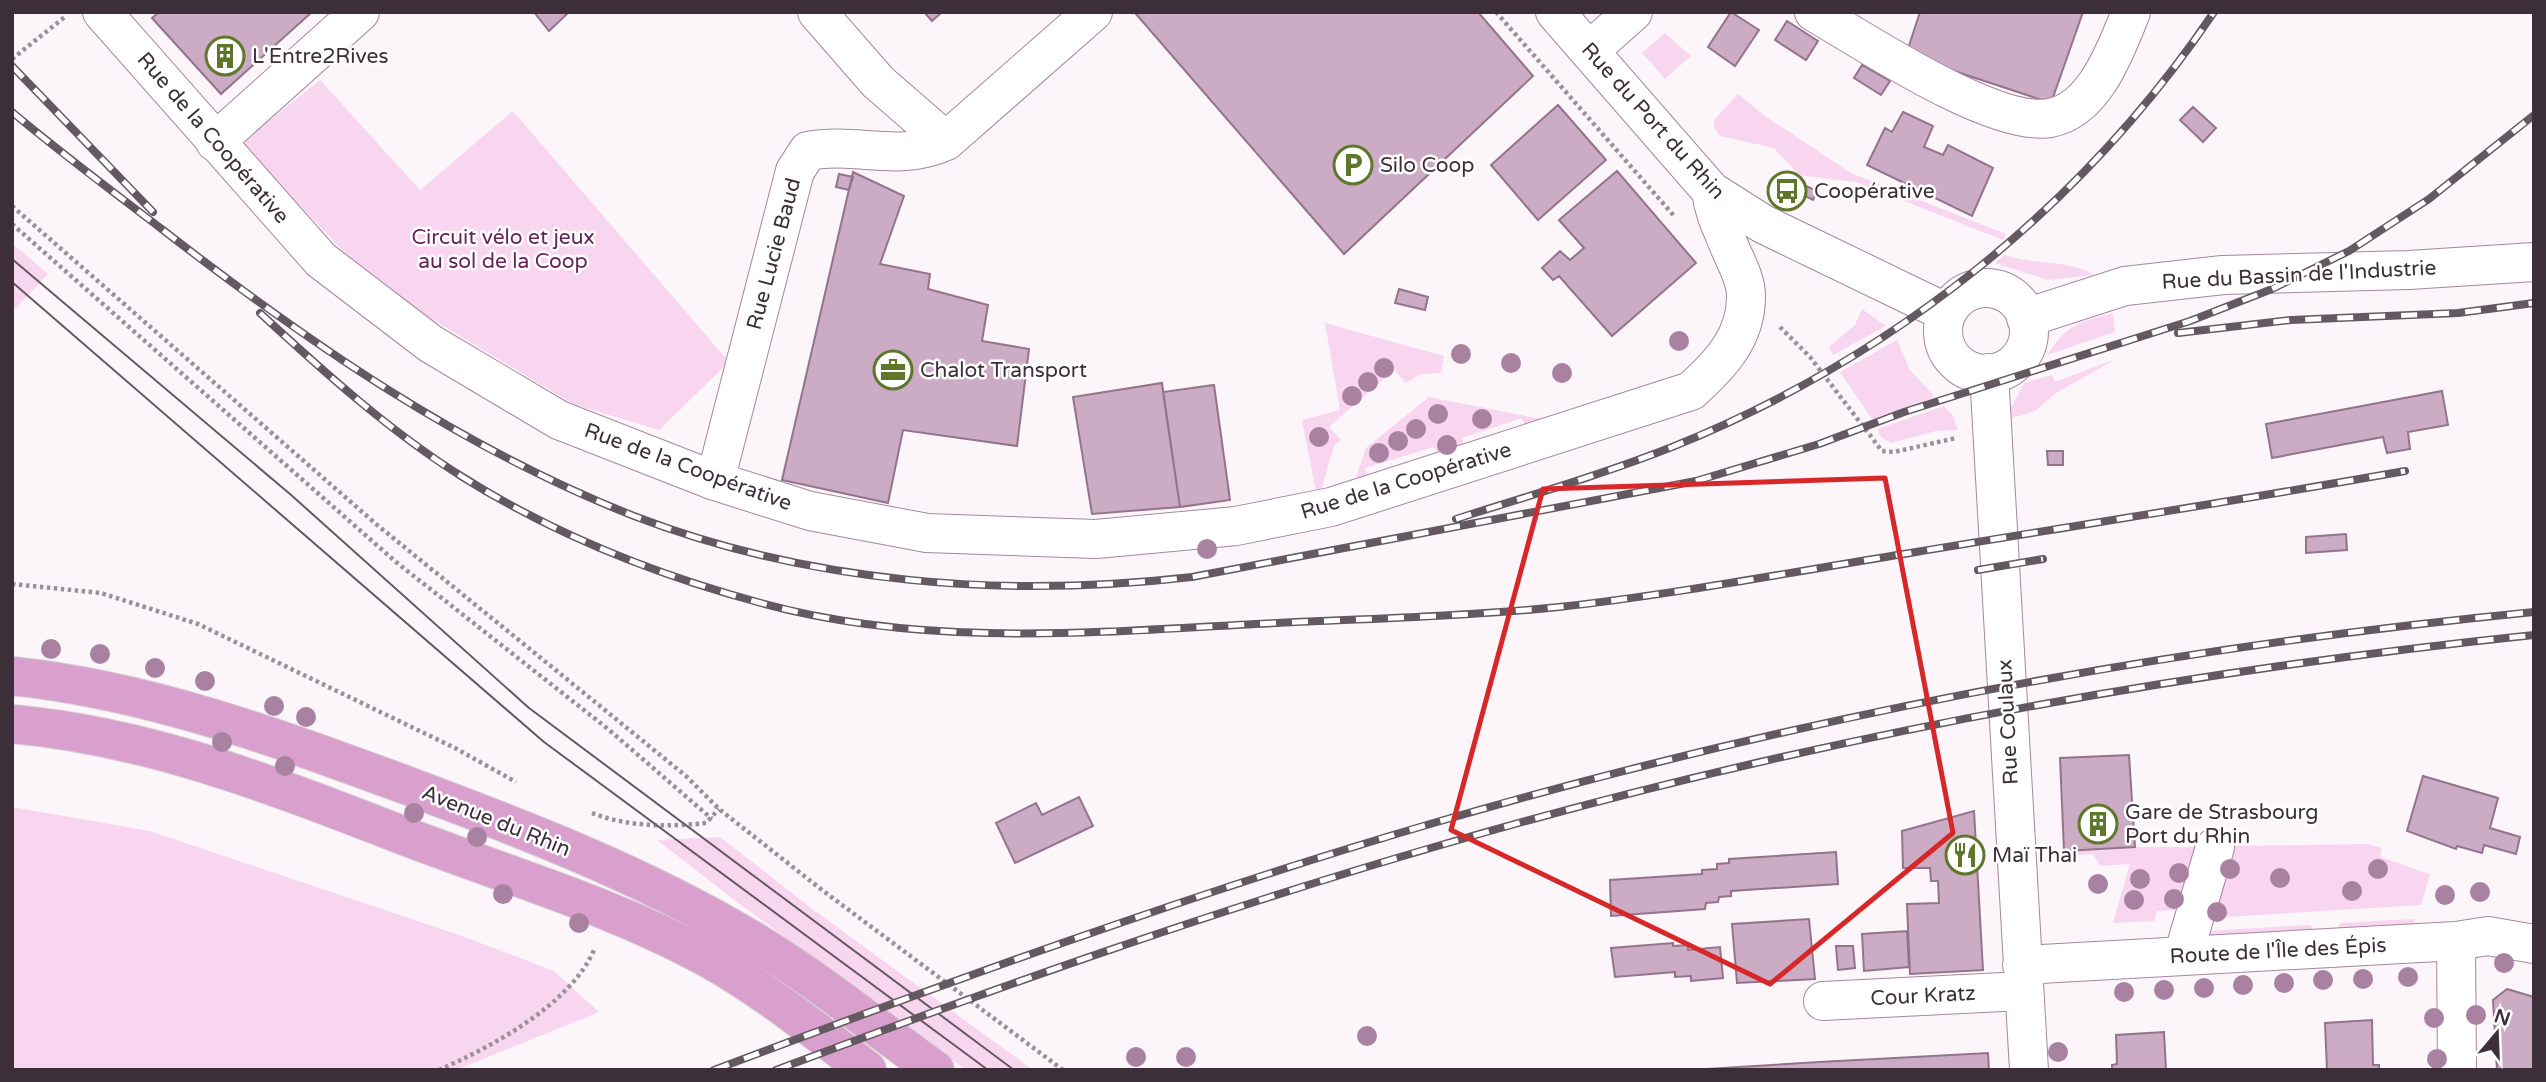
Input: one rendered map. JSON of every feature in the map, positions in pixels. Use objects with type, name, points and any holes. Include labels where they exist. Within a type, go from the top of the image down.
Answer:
[{"type":"main road","name":"Avenue du Rhin","points":[[12,676],[79,684],[215,719],[489,817],[614,869],[751,939],[935,1070]]},
{"type":"main road","name":"Avenue du Rhin","points":[[12,724],[117,739],[173,752],[284,789],[635,922],[704,956],[782,1007],[867,1070]]},
{"type":"street","points":[[215,142],[360,12]]},
{"type":"street","points":[[817,12],[878,82],[946,141]]},
{"type":"street","name":"Rue Lucie Baud","points":[[715,481],[795,172],[808,151],[832,147],[898,153],[924,151],[946,141],[1093,12]]},
{"type":"street","name":"Rue du Port du Rhin","points":[[1555,12],[1712,191],[1763,224],[1947,313]]},
{"type":"street","points":[[1589,51],[1633,12]]},
{"type":"street","points":[[1814,12],[1923,76],[1982,104],[2022,118],[2051,118],[2075,105],[2101,80],[2131,12]]},
{"type":"street","name":"Rue de la Coopérative","points":[[84,14],[215,142],[321,260],[431,344],[559,420],[715,481],[810,511],[927,533],[1096,539],[1236,526],[1332,507],[1691,391],[1726,358],[1743,318],[1746,293]]},
{"type":"street","points":[[1712,191],[1714,216],[1731,250],[1746,293]]},
{"type":"street","name":"Rue du Bassin de l'Industrie","points":[[2026,318],[2137,284],[2223,275],[2423,269],[2534,261]]},
{"type":"street","points":[[1976,288],[1995,288],[2013,296],[2026,318],[2029,330],[2025,349],[2018,360],[2008,368],[1989,373],[1970,371],[1951,355],[1943,331],[1947,313],[1964,293],[1976,288]]},
{"type":"street","name":"Rue Coulaux","points":[[1989,373],[2029,1070]]},
{"type":"street","points":[[2183,956],[2215,847]]},
{"type":"street","name":"Route de l'Île des Épis","points":[[2023,978],[2183,956],[2456,941],[2487,936],[2534,944]]},
{"type":"street","points":[[2456,941],[2459,1004],[2455,1038],[2457,1070]]},
{"type":"street","name":"Cour Kratz","points":[[1823,1001],[2023,978]]},
{"type":"path","points":[[1496,12],[1682,225]]},
{"type":"path","points":[[12,60],[84,14]]},
{"type":"path","points":[[12,206],[301,460],[686,776],[719,808],[832,898],[1063,1070]]},
{"type":"path","points":[[12,224],[396,562],[608,729],[712,819]]},
{"type":"path","points":[[1746,293],[1811,357],[1875,446],[1882,451],[1894,452],[1962,438]]},
{"type":"path","points":[[12,584],[101,593],[198,624],[454,748],[522,785]]},
{"type":"path","points":[[582,810],[639,824],[685,825],[712,819],[719,808]]},
{"type":"path","points":[[439,1070],[498,1038],[569,990],[586,970],[594,950]]},
{"type":"highlighted area","points":[[1885,478],[1953,833],[1770,984],[1451,830],[1543,489]]},
{"type":"green space","points":[[1665,33],[1691,56],[1665,79],[1642,53]]},
{"type":"green space","name":"Circuit vélo et jeux au sol de la Coop","points":[[320,80],[420,190],[513,111],[729,362],[659,430],[573,404],[374,284],[241,143]]},
{"type":"green space","points":[[1738,94],[1765,116],[1851,173],[2006,234],[2003,240],[1856,182],[1799,175],[1774,148],[1720,136],[1714,128],[1714,120]]},
{"type":"green space","points":[[12,243],[48,274],[16,308],[12,305]]},
{"type":"green space","points":[[2004,255],[2062,264],[2094,275],[2048,280],[1995,263]]},
{"type":"green space","points":[[1862,309],[1886,326],[1833,355],[1829,347],[1855,325]]},
{"type":"green space","points":[[2113,313],[2115,332],[2047,355],[2074,326]]},
{"type":"green space","points":[[1325,323],[1444,356],[1441,373],[1421,374],[1406,383],[1394,370],[1329,427],[1341,440],[1334,446],[1320,494],[1315,487],[1302,420],[1340,410]]},
{"type":"green space","points":[[1897,340],[1910,370],[1935,397],[1872,419],[1840,372]]},
{"type":"green space","points":[[2116,359],[2056,393],[2035,411],[2005,420],[2024,383],[2052,375],[2055,382]]},
{"type":"green space","points":[[1429,397],[1556,422],[1527,432],[1522,418],[1462,438],[1466,451],[1439,460],[1434,447],[1365,468],[1369,482],[1353,486],[1366,448]]},
{"type":"green space","points":[[1944,406],[1953,416],[1958,430],[1936,431],[1891,443],[1881,437],[1877,429]]},
{"type":"green space","points":[[12,807],[150,831],[462,936],[554,971],[599,1012],[456,1070],[12,1070]]},
{"type":"green space","points":[[720,837],[811,908],[1033,1070],[966,1070],[657,840]]},
{"type":"green space","points":[[2367,844],[2382,848],[2380,857],[2430,874],[2421,905],[2209,918],[2230,846]]},
{"type":"green space","points":[[2200,847],[2182,910],[2157,911],[2154,921],[2113,923],[2130,864],[2100,866],[2093,854],[2065,856],[2064,851]]},
{"type":"green space","points":[[2414,919],[2415,925],[2338,929],[2340,923]]},
{"type":"green space","points":[[2310,925],[2314,930],[2204,937],[2205,931]]},
{"type":"building","name":"L'Entre2Rives","points":[[159,12],[312,12],[221,94],[152,18]]},
{"type":"building","points":[[534,12],[569,12],[549,31]]},
{"type":"building","points":[[924,12],[942,12],[932,21]]},
{"type":"building","name":"Silo Coop","points":[[1478,12],[1533,76],[1344,254],[1136,14]]},
{"type":"building","points":[[1731,12],[1759,30],[1735,66],[1708,47]]},
{"type":"building","points":[[1920,12],[2083,12],[2051,103],[1906,55]]},
{"type":"building","points":[[1787,21],[1818,41],[1806,60],[1775,40]]},
{"type":"building","points":[[1862,65],[1890,81],[1881,95],[1854,78]]},
{"type":"building","points":[[1558,105],[1606,160],[1538,220],[1491,165]]},
{"type":"building","points":[[2193,107],[2216,128],[2203,142],[2180,120]]},
{"type":"building","points":[[1903,112],[1933,126],[1924,147],[1943,155],[1948,145],[1993,168],[1972,216],[1867,165],[1885,128],[1892,132]]},
{"type":"building","points":[[1617,171],[1696,263],[1612,336],[1559,276],[1553,280],[1542,268],[1560,251],[1570,260],[1584,248],[1559,220]]},
{"type":"building","points":[[853,172],[904,196],[880,264],[930,274],[928,289],[988,305],[982,341],[1029,349],[1017,446],[903,430],[888,503],[782,480]]},
{"type":"building","points":[[839,174],[853,177],[849,190],[836,187]]},
{"type":"building","points":[[1795,181],[1817,191],[1813,200],[1791,189]]},
{"type":"building","points":[[1399,289],[1428,297],[1425,310],[1395,303]]},
{"type":"building","points":[[1162,383],[1180,507],[1092,514],[1073,397]]},
{"type":"building","points":[[1214,385],[1230,500],[1180,507],[1163,392]]},
{"type":"building","points":[[2442,391],[2448,425],[2408,432],[2410,449],[2387,453],[2383,437],[2272,458],[2266,424]]},
{"type":"building","points":[[2047,451],[2063,451],[2063,465],[2048,465]]},
{"type":"building","points":[[2346,534],[2347,550],[2306,553],[2306,537]]},
{"type":"building","name":"Gare de Strasbourg Port du Rhin","points":[[2129,755],[2135,847],[2064,851],[2060,758]]},
{"type":"building","points":[[2423,776],[2498,798],[2490,828],[2520,837],[2516,854],[2484,845],[2482,853],[2457,846],[2456,849],[2407,831]]},
{"type":"building","points":[[1079,797],[1093,826],[1015,863],[996,823],[1036,803],[1042,815]]},
{"type":"building","points":[[1974,811],[1983,970],[1910,974],[1907,904],[1939,903],[1938,881],[1931,881],[1930,868],[1903,868],[1902,831]]},
{"type":"building","points":[[1836,852],[1838,884],[1731,891],[1731,896],[1719,897],[1718,902],[1706,903],[1705,909],[1611,916],[1610,880],[1702,874],[1702,870],[1717,869],[1717,864],[1729,863],[1729,859]]},
{"type":"building","points":[[1809,919],[1815,979],[1737,983],[1732,924]]},
{"type":"building","points":[[1907,931],[1909,967],[1864,971],[1862,934]]},
{"type":"building","points":[[1673,943],[1673,946],[1688,945],[1688,950],[1720,947],[1723,978],[1691,981],[1691,976],[1675,977],[1675,972],[1615,977],[1611,948]]},
{"type":"building","points":[[1836,946],[1853,946],[1855,968],[1838,970]]},
{"type":"building","points":[[2507,989],[2534,997],[2534,1070],[2497,1070],[2493,1000]]},
{"type":"building","points":[[2372,1020],[2373,1065],[2379,1065],[2379,1070],[2327,1070],[2325,1023]]},
{"type":"building","points":[[2164,1032],[2166,1070],[2112,1070],[2112,1065],[2117,1064],[2116,1035]]},
{"type":"building","points":[[1988,1053],[1989,1070],[1690,1070],[1819,1062]]},
{"type":"tram line","points":[[12,259],[290,494],[529,708],[1014,1070]]},
{"type":"tram line","points":[[12,282],[544,742],[988,1070]]},
{"type":"railway","points":[[1456,519],[1672,447],[1753,411],[1831,369],[1905,322],[1976,270],[2042,213],[2104,150],[2162,83],[2214,12]]},
{"type":"railway","points":[[12,66],[153,212]]},
{"type":"railway","points":[[12,112],[218,272],[331,352],[447,425],[570,489],[634,516],[701,539],[839,571],[909,580],[1051,586],[1192,577],[1696,481],[1819,444],[1904,412],[2190,321],[2272,289],[2349,251],[2429,199],[2534,115]]},
{"type":"railway","points":[[2178,333],[2291,320],[2458,313],[2534,303]]},
{"type":"railway","points":[[260,313],[357,399],[434,458],[496,497],[569,534],[683,580],[761,603],[821,617],[944,631],[1131,631],[1559,607],[1738,582],[2405,471]]},
{"type":"railway","points":[[1978,570],[2043,559]]},
{"type":"railway","points":[[714,1070],[981,972],[1249,880],[1339,851],[1565,786],[1839,720],[2115,667],[2394,627],[2534,612]]},
{"type":"railway","points":[[776,1070],[1023,980],[1273,896],[1441,845],[1710,774],[1983,715],[2120,691],[2258,669],[2534,635]]},
{"type":"place","name":"L'Entre2Rives","points":[[225,56]]},
{"type":"place","name":"Silo Coop","points":[[1353,165]]},
{"type":"place","name":"Coopérative","points":[[1787,191]]},
{"type":"place","name":"Chalot Transport","points":[[893,370]]},
{"type":"place","name":"Gare de Strasbourg Port du Rhin","points":[[2098,824]]},
{"type":"place","name":"Maï Thai","points":[[1965,855]]}]
